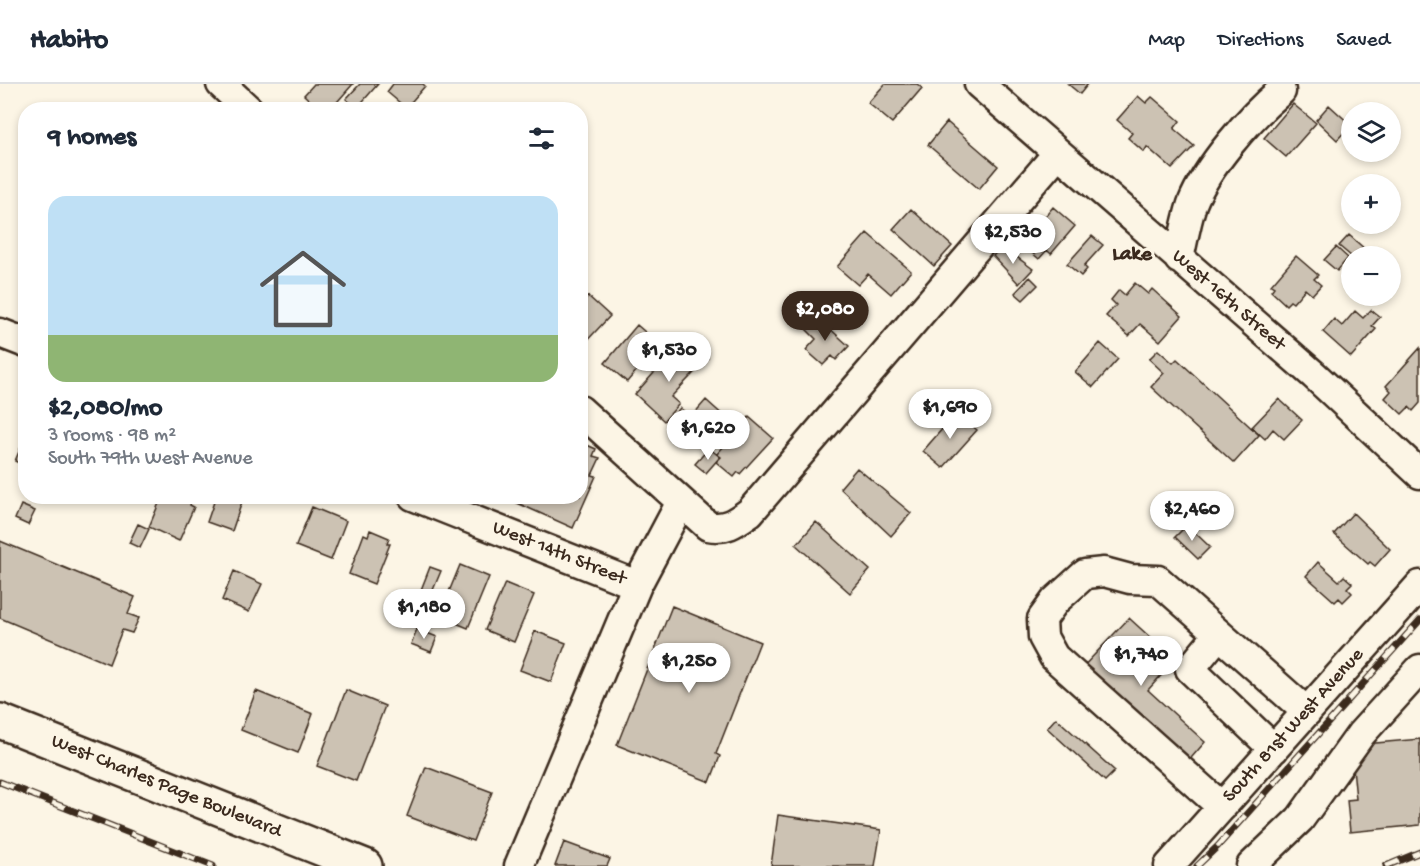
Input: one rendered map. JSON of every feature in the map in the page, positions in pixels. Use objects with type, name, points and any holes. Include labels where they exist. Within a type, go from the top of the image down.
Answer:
[{"type":"main road","name":"West Charles Page Boulevard","points":[[0,721],[365,866]]},
{"type":"street","points":[[221,84],[240,102]]},
{"type":"street","name":"West 16th Street","points":[[979,84],[1314,375],[1420,474]]},
{"type":"street","points":[[1179,259],[1192,205],[1204,181],[1261,107],[1281,91]]},
{"type":"street","points":[[588,418],[708,526],[720,529],[731,525],[750,512],[1057,154]]},
{"type":"street","points":[[0,333],[18,340]]},
{"type":"street","points":[[519,866],[637,585],[681,502]]},
{"type":"street","name":"West 14th Street","points":[[434,504],[637,585]]},
{"type":"street","points":[[1222,807],[1054,657],[1043,637],[1042,619],[1070,586],[1085,574],[1104,572],[1130,579],[1158,580],[1307,712]]},
{"type":"street","name":"South 81st West Avenue","points":[[1169,866],[1420,585]]},
{"type":"street","points":[[1219,634],[1190,669],[1274,749]]},
{"type":"street","points":[[1251,866],[1300,819],[1360,734],[1420,669]]},
{"type":"building","points":[[314,84],[353,84],[337,102],[311,102],[304,95]]},
{"type":"building","points":[[360,84],[378,84],[362,102],[350,102],[346,99]]},
{"type":"building","points":[[393,84],[423,84],[425,86],[411,102],[399,102],[387,92]]},
{"type":"building","points":[[885,84],[917,84],[922,88],[892,123],[868,103]]},
{"type":"building","points":[[1068,84],[1088,84],[1080,94]]},
{"type":"building","points":[[1138,96],[1146,103],[1152,97],[1180,121],[1174,129],[1194,146],[1172,169],[1147,147],[1144,152],[1128,138],[1132,133],[1117,120]]},
{"type":"building","points":[[1293,104],[1316,123],[1286,157],[1264,138]]},
{"type":"building","points":[[1329,105],[1341,116],[1341,136],[1337,140],[1316,120]]},
{"type":"building","points":[[947,122],[998,166],[979,189],[928,145]]},
{"type":"building","points":[[1053,207],[1075,226],[1051,254],[1047,250],[1039,259],[1022,244]]},
{"type":"building","points":[[911,209],[952,246],[934,266],[893,229]]},
{"type":"building","points":[[867,233],[911,271],[891,294],[868,274],[858,285],[837,267]]},
{"type":"building","points":[[1349,235],[1361,246],[1341,248],[1339,246]]},
{"type":"building","points":[[1092,236],[1103,245],[1084,266],[1087,269],[1081,276],[1067,264]]},
{"type":"building","points":[[1002,246],[1033,269],[1019,284],[993,256]]},
{"type":"building","points":[[1336,247],[1341,252],[1341,266],[1337,271],[1324,260]]},
{"type":"building","points":[[1296,256],[1318,275],[1314,279],[1321,285],[1312,295],[1305,289],[1293,303],[1290,301],[1286,305],[1271,291],[1274,287],[1271,285]]},
{"type":"building","points":[[1030,277],[1038,285],[1023,300],[1015,293]]},
{"type":"building","points":[[1135,283],[1148,294],[1152,289],[1182,316],[1160,341],[1140,324],[1129,336],[1106,316],[1116,305],[1111,300],[1119,290],[1125,295]]},
{"type":"building","points":[[588,296],[610,316],[588,340]]},
{"type":"building","points":[[1371,310],[1380,317],[1372,326],[1376,329],[1351,357],[1323,332],[1334,319],[1342,326],[1355,311],[1363,318]]},
{"type":"building","points":[[816,316],[849,346],[836,360],[832,356],[823,365],[806,350],[816,339],[805,328]]},
{"type":"building","points":[[637,325],[659,344],[627,382],[605,363]]},
{"type":"building","points":[[1100,343],[1118,359],[1093,387],[1075,372]]},
{"type":"building","points":[[697,347],[708,358],[671,397],[679,404],[664,421],[635,394],[672,353],[682,363]]},
{"type":"building","points":[[1420,348],[1420,403],[1413,411],[1409,407],[1402,414],[1385,398],[1391,391],[1386,386]]},
{"type":"building","points":[[1158,350],[1173,363],[1177,359],[1259,435],[1234,463],[1151,387],[1164,373],[1149,359]]},
{"type":"building","points":[[1279,399],[1302,420],[1284,439],[1273,429],[1265,439],[1252,427]]},
{"type":"building","points":[[706,400],[726,418],[699,446],[682,431],[687,427],[684,425]]},
{"type":"building","points":[[680,408],[690,416],[679,428],[669,420]]},
{"type":"building","points":[[957,412],[977,430],[943,468],[923,451]]},
{"type":"building","points":[[749,417],[773,438],[740,474],[738,472],[734,477],[716,462],[721,457],[717,454]]},
{"type":"building","points":[[588,446],[596,449],[593,456],[600,458],[592,475],[596,476],[588,494]]},
{"type":"building","points":[[709,448],[720,457],[706,473],[695,464]]},
{"type":"building","points":[[857,468],[911,513],[891,536],[840,488]]},
{"type":"building","points":[[159,504],[190,504],[194,507],[179,541],[149,527]]},
{"type":"building","points":[[213,504],[241,504],[232,531],[207,522]]},
{"type":"building","points":[[519,504],[584,504],[573,528]]},
{"type":"building","points":[[21,505],[35,511],[28,525],[15,519]]},
{"type":"building","points":[[312,507],[346,521],[331,560],[296,546]]},
{"type":"building","points":[[1353,513],[1390,549],[1375,566],[1370,562],[1368,564],[1334,534]]},
{"type":"building","points":[[816,522],[870,570],[850,593],[796,545]]},
{"type":"building","points":[[138,524],[149,529],[140,548],[129,543]]},
{"type":"building","points":[[1187,525],[1210,547],[1198,559],[1175,537]]},
{"type":"building","points":[[370,530],[389,538],[387,544],[390,544],[374,584],[349,574],[364,534],[368,536]]},
{"type":"building","points":[[0,541],[135,597],[128,614],[139,618],[132,633],[122,630],[109,664],[0,618]]},
{"type":"building","points":[[1318,562],[1339,581],[1344,576],[1352,583],[1347,588],[1352,593],[1343,602],[1339,598],[1335,602],[1306,576]]},
{"type":"building","points":[[460,565],[489,577],[468,628],[439,616]]},
{"type":"building","points":[[430,567],[441,571],[425,609],[415,605]]},
{"type":"building","points":[[234,571],[262,584],[249,612],[222,600]]},
{"type":"building","points":[[505,583],[534,595],[514,642],[485,630]]},
{"type":"building","points":[[672,606],[760,642],[716,754],[720,756],[710,782],[617,745]]},
{"type":"building","points":[[1129,618],[1175,660],[1148,690],[1205,742],[1185,765],[1081,669]]},
{"type":"building","points":[[417,629],[437,637],[431,652],[411,644]]},
{"type":"building","points":[[535,631],[566,643],[551,682],[520,670]]},
{"type":"building","points":[[346,690],[385,706],[356,781],[317,766]]},
{"type":"building","points":[[256,691],[313,714],[298,753],[241,730]]},
{"type":"building","points":[[1056,718],[1115,771],[1105,781],[1047,728]]},
{"type":"building","points":[[1420,739],[1420,825],[1350,832],[1347,800],[1356,799],[1352,757],[1365,755],[1365,744]]},
{"type":"building","points":[[426,767],[492,792],[473,841],[407,816]]},
{"type":"building","points":[[778,815],[881,830],[875,866],[771,866]]},
{"type":"building","points":[[564,842],[610,859],[607,866],[555,866]]},
{"type":"railway","points":[[1197,866],[1218,846],[1420,620]]},
{"type":"railway","points":[[0,782],[213,866]]},
{"type":"railway","points":[[1386,866],[1420,852]]},
{"type":"district","name":"Lake","points":[[1132,255]]}]
